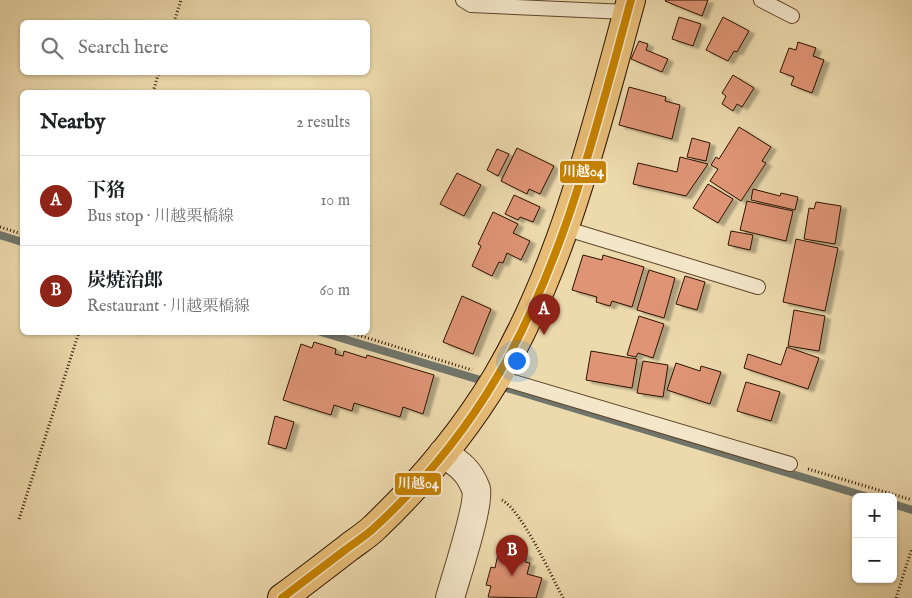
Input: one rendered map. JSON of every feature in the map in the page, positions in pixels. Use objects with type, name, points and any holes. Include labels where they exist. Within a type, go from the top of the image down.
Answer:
[{"type":"main road","points":[[282,598],[374,528],[443,453],[474,412],[497,377],[542,287],[564,228],[629,6]]},
{"type":"street","points":[[443,453],[465,468],[476,491],[472,523],[450,598]]},
{"type":"lane","points":[[463,0],[471,5],[629,6]]},
{"type":"lane","points":[[761,0],[792,16]]},
{"type":"lane","points":[[564,228],[758,287]]},
{"type":"lane","points":[[497,377],[790,464]]},
{"type":"path","points":[[175,20],[181,0]]},
{"type":"path","points":[[154,90],[158,75]]},
{"type":"path","points":[[0,227],[20,233]]},
{"type":"path","points":[[19,519],[78,335]]},
{"type":"path","points":[[358,335],[497,377]]},
{"type":"path","points":[[790,464],[912,500]]},
{"type":"path","points":[[476,491],[492,495],[509,504],[522,521],[563,598]]},
{"type":"path","points":[[896,598],[912,548]]},
{"type":"building","points":[[666,0],[708,0],[702,16]]},
{"type":"building","points":[[679,17],[701,24],[693,46],[672,39]]},
{"type":"building","points":[[723,17],[749,31],[737,52],[734,51],[728,61],[706,50]]},
{"type":"building","points":[[639,41],[648,44],[646,50],[668,59],[662,72],[631,59]]},
{"type":"building","points":[[798,42],[816,48],[813,56],[824,60],[812,93],[791,85],[794,77],[780,72],[789,48],[796,50]]},
{"type":"building","points":[[733,75],[754,88],[742,107],[737,104],[733,111],[722,104],[726,96],[722,93]]},
{"type":"building","points":[[629,87],[666,97],[665,101],[680,105],[672,139],[619,125]]},
{"type":"building","points":[[739,127],[771,147],[762,161],[766,163],[741,201],[710,181],[718,169],[711,165],[716,157],[719,159]]},
{"type":"building","points":[[692,138],[710,143],[706,161],[687,157]]},
{"type":"building","points":[[517,148],[554,166],[540,194],[529,189],[527,194],[501,181]]},
{"type":"building","points":[[497,149],[509,154],[498,176],[487,170]]},
{"type":"building","points":[[680,157],[708,164],[686,196],[633,184],[638,163],[677,172]]},
{"type":"building","points":[[457,173],[481,185],[464,216],[440,204]]},
{"type":"building","points":[[708,184],[733,199],[718,223],[693,208]]},
{"type":"building","points":[[753,189],[780,196],[781,193],[798,197],[795,210],[751,200]]},
{"type":"building","points":[[514,195],[540,207],[533,222],[520,217],[518,220],[505,214]]},
{"type":"building","points":[[747,201],[793,211],[786,241],[740,230]]},
{"type":"building","points":[[816,202],[841,206],[835,244],[804,239],[809,208],[814,209]]},
{"type":"building","points":[[493,212],[518,224],[513,233],[530,241],[521,260],[507,253],[503,263],[499,262],[492,276],[472,266],[481,246],[478,244]]},
{"type":"building","points":[[731,231],[753,235],[750,250],[728,245]]},
{"type":"building","points":[[796,239],[838,248],[825,311],[783,302]]},
{"type":"building","points":[[583,255],[602,260],[603,255],[644,267],[632,307],[612,301],[610,306],[596,302],[597,297],[572,290]]},
{"type":"building","points":[[649,270],[675,278],[664,318],[637,310]]},
{"type":"building","points":[[685,276],[705,282],[697,310],[676,304]]},
{"type":"building","points":[[462,296],[491,309],[473,354],[443,342]]},
{"type":"building","points":[[794,310],[825,316],[819,351],[788,346]]},
{"type":"building","points":[[639,316],[664,324],[653,358],[638,353],[636,357],[627,355]]},
{"type":"building","points":[[314,342],[336,349],[335,354],[343,356],[344,351],[366,358],[367,355],[434,375],[423,414],[403,407],[400,417],[354,403],[352,411],[334,405],[331,415],[283,400],[301,344],[312,348]]},
{"type":"building","points":[[787,347],[819,358],[808,389],[744,368],[748,354],[781,365]]},
{"type":"building","points":[[591,351],[637,359],[632,388],[586,380]]},
{"type":"building","points":[[643,361],[668,365],[663,397],[637,393]]},
{"type":"building","points":[[676,363],[700,371],[701,366],[721,372],[710,404],[667,390]]},
{"type":"building","points":[[746,382],[780,392],[771,421],[737,411]]},
{"type":"building","points":[[275,416],[294,422],[286,449],[268,444]]},
{"type":"building","points":[[516,551],[527,555],[525,562],[530,563],[527,574],[542,578],[536,598],[488,597],[491,586],[486,585],[491,567],[495,568],[498,554],[514,558]]},
{"type":"waterway","points":[[0,235],[20,241]]},
{"type":"waterway","points":[[331,335],[855,493]]},
{"type":"waterway","points":[[897,505],[912,510]]},
{"type":"transit line","name":"川越04","points":[[282,598],[370,532],[408,495],[456,438],[497,377],[521,333],[542,287],[560,240],[591,145],[631,0]]},
{"type":"place","name":"下狢","points":[[544,335]]},
{"type":"place","name":"炭焼治郎","points":[[512,576]]}]
